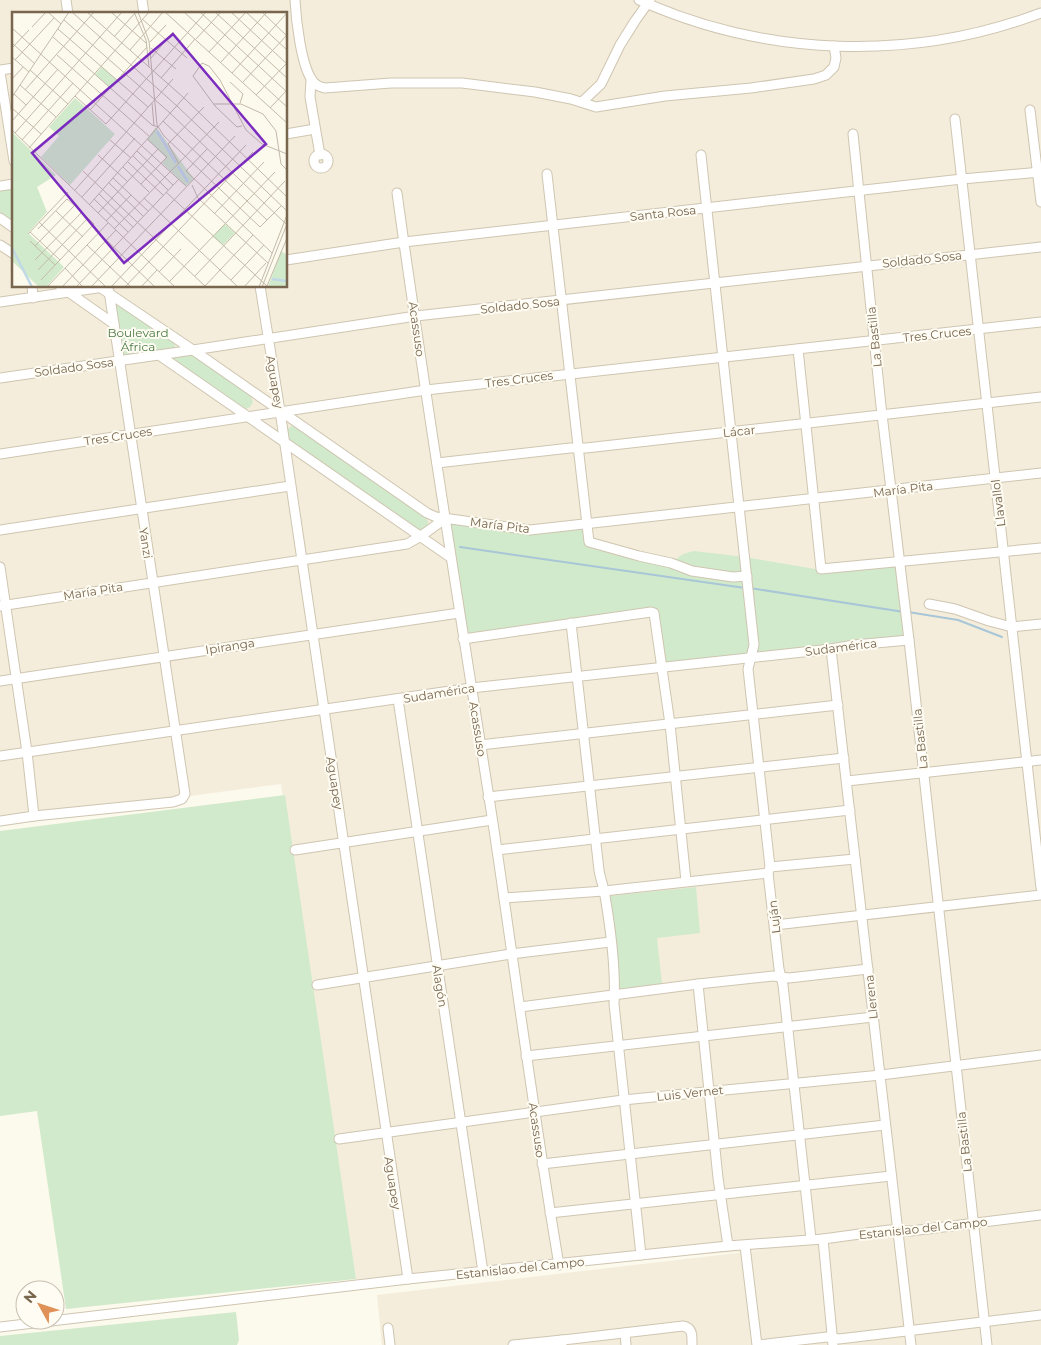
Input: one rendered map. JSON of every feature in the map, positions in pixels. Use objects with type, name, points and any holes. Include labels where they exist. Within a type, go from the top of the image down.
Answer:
[{"type":"street","points":[[294,0],[300,47],[311,80],[310,97],[320,155]]},
{"type":"street","points":[[582,102],[597,89],[604,78],[620,44],[646,1],[695,22],[740,34],[799,44],[873,48],[929,42],[988,30],[1041,13]]},
{"type":"street","points":[[311,80],[320,87],[325,88],[401,82],[462,83],[535,92],[582,102],[591,107],[596,107],[666,96],[751,88],[826,75],[834,67],[836,58],[834,46]]},
{"type":"street","points":[[0,71],[12,148]]},
{"type":"street","points":[[1030,110],[1039,172],[1041,202]]},
{"type":"street","name":"Llavallol","points":[[955,119],[1041,888]]},
{"type":"street","points":[[288,134],[315,129]]},
{"type":"street","name":"La Bastilla","points":[[853,134],[882,414],[906,612],[987,1345]]},
{"type":"street","points":[[548,174],[552,224],[571,373],[589,542],[671,563],[692,571],[747,579],[701,155]]},
{"type":"street","name":"Santa Rosa","points":[[288,260],[404,242],[552,224],[962,178],[1039,172]]},
{"type":"street","name":"Acassuso","points":[[397,193],[438,462],[450,557],[497,850],[542,1164],[559,1265]]},
{"type":"street","points":[[0,218],[12,227]]},
{"type":"street","points":[[0,245],[12,253]]},
{"type":"street","name":"Soldado Sosa","points":[[0,378],[416,316],[1041,247]]},
{"type":"street","points":[[32,288],[33,298]]},
{"type":"street","points":[[63,288],[114,324]]},
{"type":"street","points":[[0,302],[104,288],[280,412],[427,512],[436,517],[446,518]]},
{"type":"street","name":"Yanzi","points":[[34,816],[173,802],[182,799],[184,794],[114,324],[104,288]]},
{"type":"street","name":"Aguapey","points":[[260,288],[408,1279]]},
{"type":"street","name":"Tres Cruces","points":[[0,454],[426,390],[1041,322]]},
{"type":"street","points":[[798,349],[821,569],[1041,548]]},
{"type":"street","points":[[159,355],[450,557]]},
{"type":"street","name":"Lácar","points":[[438,462],[807,424],[1041,397]]},
{"type":"street","name":"María Pita","points":[[3,605],[407,544],[446,518],[523,530],[1041,473]]},
{"type":"street","points":[[0,530],[290,486]]},
{"type":"street","points":[[0,567],[3,605],[28,752],[34,816],[0,821]]},
{"type":"street","name":"Luján","points":[[747,579],[754,645],[748,669],[752,714],[765,820],[774,925],[788,1028],[811,1240]]},
{"type":"street","points":[[929,604],[955,608],[989,621],[1012,627],[1041,624]]},
{"type":"street","name":"Ipiranga","points":[[0,681],[312,633],[459,613]]},
{"type":"street","points":[[463,639],[654,613],[670,724],[686,881]]},
{"type":"street","points":[[571,623],[599,870],[604,891],[610,942],[618,1045],[641,1255]]},
{"type":"street","name":"Sudamérica","points":[[0,756],[471,688],[832,650],[854,645],[909,640]]},
{"type":"street","name":"Llerena","points":[[832,650],[911,1345]]},
{"type":"street","name":"Alagón","points":[[398,699],[482,1272]]},
{"type":"street","points":[[480,745],[838,705]]},
{"type":"street","points":[[488,797],[844,758]]},
{"type":"street","points":[[847,781],[1041,760]]},
{"type":"street","points":[[497,850],[850,810]]},
{"type":"street","points":[[295,850],[492,820]]},
{"type":"street","points":[[504,898],[604,891],[856,859]]},
{"type":"street","points":[[774,925],[1041,895]]},
{"type":"street","points":[[317,985],[511,954],[610,942]]},
{"type":"street","points":[[520,1007],[698,984],[773,976],[789,978],[868,969]]},
{"type":"street","points":[[698,984],[720,1194],[728,1246]]},
{"type":"street","points":[[526,1056],[873,1017]]},
{"type":"street","name":"Luis Vernet","points":[[340,1139],[624,1100],[880,1075],[1041,1054]]},
{"type":"street","points":[[542,1164],[885,1125]]},
{"type":"street","points":[[550,1213],[891,1176]]},
{"type":"street","name":"Estanislao del Campo","points":[[0,1327],[408,1279],[559,1265],[728,1246],[823,1239],[889,1230],[911,1231],[1041,1215]]},
{"type":"street","points":[[823,1239],[832,1341]]},
{"type":"street","points":[[745,1246],[757,1345],[832,1341],[1041,1315]]},
{"type":"street","points":[[513,1345],[562,1343],[625,1333],[688,1327],[691,1332],[692,1345]]},
{"type":"street","points":[[388,1328],[390,1345]]},
{"type":"street","points":[[625,1333],[626,1345]]},
{"type":"shaded area","points":[[0,0],[1041,0],[1041,1345],[382,1345],[377,1295],[763,1250],[356,1279],[281,784],[0,821]]},
{"type":"green space","points":[[12,187],[12,224],[0,215],[0,188]]},
{"type":"green space","name":"Boulevard África","points":[[116,303],[119,303],[175,342],[175,348],[123,356]]},
{"type":"green space","name":"Boulevard África","points":[[195,355],[250,394],[253,402],[250,407],[244,410],[173,362],[174,356]]},
{"type":"green space","points":[[296,426],[424,515],[428,524],[424,530],[417,529],[290,442],[287,429]]},
{"type":"green space","points":[[446,518],[523,530],[588,523],[589,542],[671,563],[683,554],[694,551],[745,557],[815,569],[900,562],[909,640],[661,667],[654,613],[463,639]]},
{"type":"green space","points":[[285,795],[356,1279],[66,1309],[65,1280],[62,1280],[37,1111],[0,1116],[0,831]]},
{"type":"green space","points":[[696,887],[700,933],[657,938],[662,984],[619,989],[610,896]]},
{"type":"green space","points":[[236,1312],[239,1340],[237,1345],[0,1345],[0,1336]]},
{"type":"waterway","points":[[460,547],[745,588]]},
{"type":"waterway","points":[[750,588],[904,612]]},
{"type":"waterway","points":[[908,612],[958,620],[1002,637]]}]
